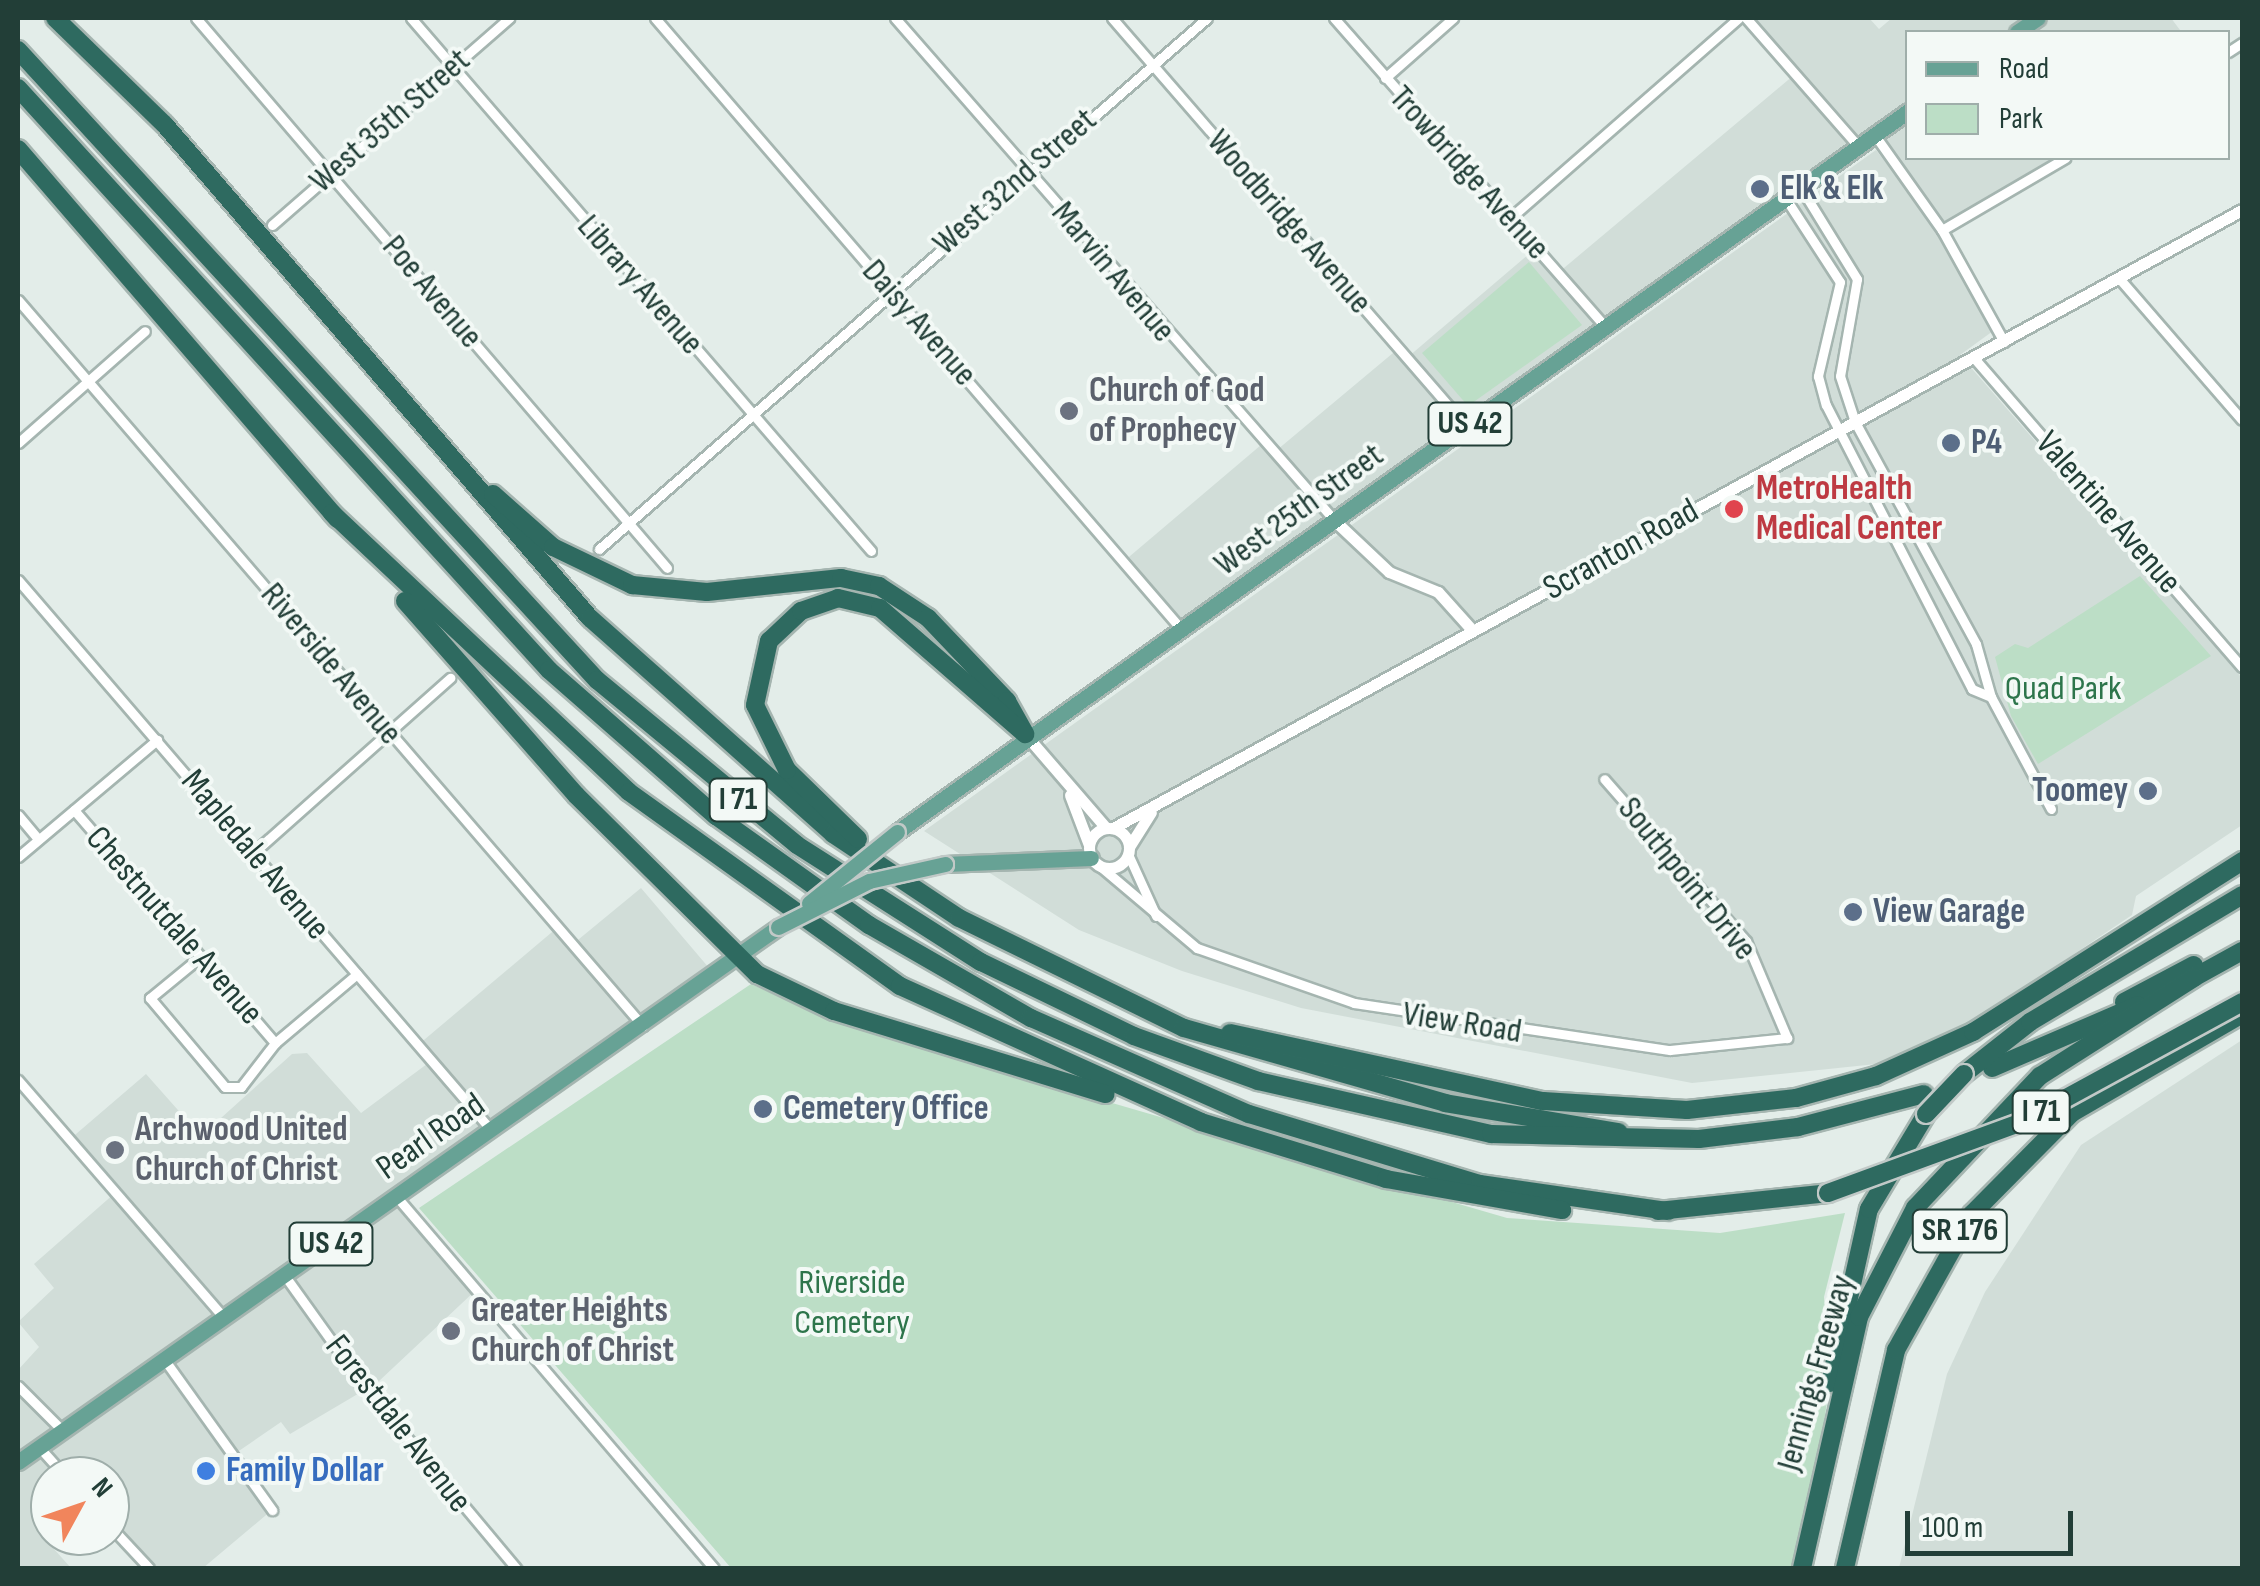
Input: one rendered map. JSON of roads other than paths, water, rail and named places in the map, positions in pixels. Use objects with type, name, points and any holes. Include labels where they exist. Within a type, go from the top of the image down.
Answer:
[{"type":"highway","points":[[56,18],[165,125],[549,575],[673,700],[833,834],[993,936],[1084,982],[1216,1040],[1379,1087],[1542,1122],[1699,1139]]},
{"type":"highway","name":"I 71","points":[[18,50],[564,648],[733,796],[886,904],[1086,1015],[1324,1100],[1536,1138],[1699,1139],[1798,1127],[1924,1094]]},
{"type":"highway","name":"I 71","points":[[18,88],[549,670],[716,816],[868,925],[1031,1018],[1249,1114],[1480,1184],[1668,1210],[1828,1194],[2022,1122],[2242,1002]]},
{"type":"highway","points":[[18,148],[576,795],[738,958],[802,1000],[1201,1122],[1513,1207],[1668,1210]]},
{"type":"highway","points":[[378,372],[509,511],[579,564],[679,592],[840,578],[879,586],[928,618],[1007,701],[1025,734]]},
{"type":"highway","points":[[332,513],[573,744],[814,932],[967,1022],[1201,1122]]},
{"type":"highway","points":[[993,936],[892,867],[787,770],[756,705],[760,659],[801,611],[862,601],[898,618],[992,714],[1025,734]]},
{"type":"highway","points":[[1084,982],[1286,1049],[1444,1085],[1607,1106],[1740,1106],[1838,1088],[1934,1052],[2242,861]]},
{"type":"highway","points":[[1822,1453],[1856,1246],[1926,1114],[2001,1042],[2242,895]]},
{"type":"highway","points":[[2058,1042],[2242,938]]},
{"type":"highway","name":"I 71","points":[[1992,1068],[2058,1042],[2242,951]]},
{"type":"highway","name":"Jennings Freeway","points":[[1802,1568],[1822,1453],[1859,1317],[1932,1184],[2040,1076],[2194,978]]},
{"type":"highway","name":"Jennings Freeway","points":[[1845,1568],[1896,1350],[1972,1214],[2072,1113],[2242,1014]]},
{"type":"main road","name":"West 25th Street","points":[[778,927],[1025,734],[1182,630],[1905,113]]},
{"type":"main road","points":[[778,927],[870,880],[945,864],[1093,857]]},
{"type":"main road","name":"Pearl Road","points":[[18,1462],[396,1196],[645,1028],[778,927]]},
{"type":"street","name":"Poe Avenue","points":[[196,18],[667,568]]},
{"type":"street","name":"Library Avenue","points":[[411,18],[871,552]]},
{"type":"street","name":"West 35th Street","points":[[272,225],[509,18]]},
{"type":"street","name":"Daisy Avenue","points":[[655,18],[1182,630]]},
{"type":"street","name":"Marvin Avenue","points":[[895,18],[1335,521]]},
{"type":"street","name":"Woodbridge Avenue","points":[[1112,18],[1466,426]]},
{"type":"street","name":"West 32nd Street","points":[[599,548],[1028,170],[1207,18]]},
{"type":"street","name":"Trowbridge Avenue","points":[[1334,18],[1605,328]]},
{"type":"street","points":[[1385,78],[1452,18]]},
{"type":"street","points":[[1509,219],[1742,18],[1858,146]]},
{"type":"street","points":[[1874,134],[1942,230],[2004,342]]},
{"type":"street","points":[[1942,230],[2061,160]]},
{"type":"street","points":[[1801,188],[1851,263],[1858,298],[1840,376],[1856,422],[1986,666],[1992,697],[2051,810]]},
{"type":"street","points":[[1786,199],[1835,270],[1839,302],[1818,376],[1840,431],[1898,534],[1910,577],[1972,689],[1992,697]]},
{"type":"street","name":"Scranton Road","points":[[1093,857],[1110,828],[1158,806],[2242,210]]},
{"type":"street","points":[[1835,270],[1851,263]]},
{"type":"street","points":[[2118,277],[2242,420]]},
{"type":"street","name":"Riverside Avenue","points":[[18,300],[645,1028]]},
{"type":"street","points":[[18,444],[145,331]]},
{"type":"street","name":"Valentine Avenue","points":[[1974,358],[2242,667]]},
{"type":"street","points":[[1878,498],[1893,489]]},
{"type":"street","points":[[1335,521],[1389,572],[1438,592],[1473,632]]},
{"type":"street","points":[[1898,534],[1912,526]]},
{"type":"street","name":"Mapledale Avenue","points":[[18,580],[492,1131]]},
{"type":"street","points":[[253,853],[450,678]]},
{"type":"street","points":[[1025,734],[1129,851],[1158,918]]},
{"type":"street","points":[[18,857],[157,740]]},
{"type":"street","name":"Southpoint Drive","points":[[1604,779],[1746,941],[1786,1038]]},
{"type":"street","points":[[1068,786],[1093,857],[1129,851]]},
{"type":"street","name":"Scranton Road","points":[[1129,851],[1158,806]]},
{"type":"street","name":"Chestnutdale Avenue","points":[[74,810],[275,1043]]},
{"type":"street","points":[[18,815],[38,839]]},
{"type":"street","name":"View Road","points":[[1093,857],[1158,918],[1222,961],[1414,1018],[1670,1050],[1786,1038]]},
{"type":"street","points":[[200,958],[150,998],[225,1087],[240,1087],[275,1043],[357,974]]},
{"type":"street","points":[[18,1080],[224,1318]]},
{"type":"street","points":[[396,1196],[714,1568]]},
{"type":"street","name":"Forestdale Avenue","points":[[285,1276],[516,1568]]},
{"type":"street","points":[[164,1359],[272,1510]]},
{"type":"street","points":[[18,1386],[63,1431]]},
{"type":"street","points":[[39,1448],[46,1456]]},
{"type":"street","points":[[130,1548],[149,1568]]},
{"type":"place","name":"Elk & Elk","points":[[1760,189]]},
{"type":"place","name":"Church of God of Prophecy","points":[[1069,411]]},
{"type":"place","name":"P4","points":[[1951,443]]},
{"type":"place","name":"MetroHealth Medical Center","points":[[1734,509]]},
{"type":"place","name":"Toomey","points":[[2148,791]]},
{"type":"place","name":"View Garage","points":[[1853,912]]},
{"type":"place","name":"Cemetery Office","points":[[763,1109]]},
{"type":"place","name":"Archwood United Church of Christ","points":[[115,1150]]},
{"type":"place","name":"Greater Heights Church of Christ","points":[[451,1331]]},
{"type":"place","name":"Family Dollar","points":[[206,1471]]},
{"type":"park label","name":"Quad Park","points":[[2063,689]]},
{"type":"park label","name":"Riverside Cemetery","points":[[852,1303]]}]
